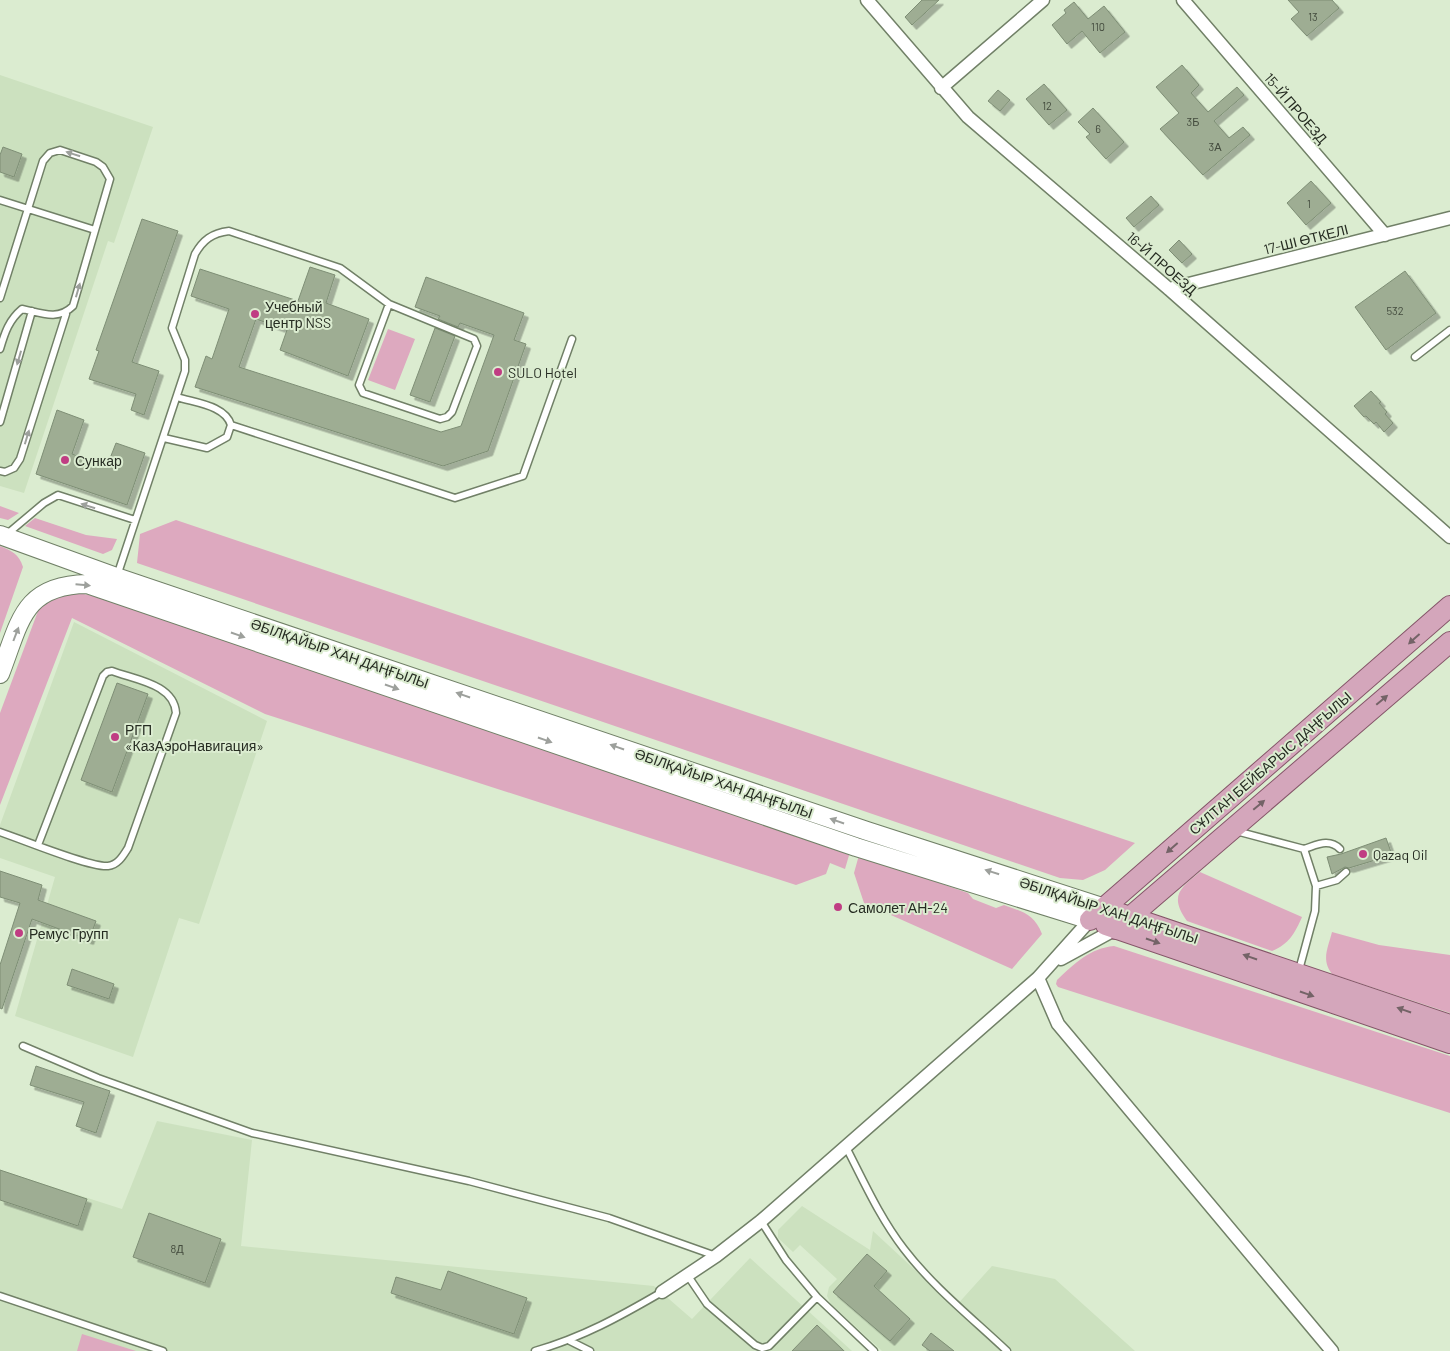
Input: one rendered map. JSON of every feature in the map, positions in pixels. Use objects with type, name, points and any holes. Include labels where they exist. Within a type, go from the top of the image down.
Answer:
[{"type":"main road","name":"СҰЛТАН БЕЙБАРЫС ДАҢҒЫЛЫ","points":[[1097,914],[1450,606]]},
{"type":"main road","name":"СҰЛТАН БЕЙБАРЫС ДАҢҒЫЛЫ","points":[[1122,922],[1450,642]]},
{"type":"main road","name":"ӘБІЛҚАЙЫР ХАН ДАҢҒЫЛЫ","points":[[1097,914],[1298,974],[1450,1025]]},
{"type":"main road","name":"ӘБІЛҚАЙЫР ХАН ДАҢҒЫЛЫ","points":[[1122,922],[1450,1042]]},
{"type":"street","name":"16-Й ПРОЕЗД","points":[[867,0],[968,117],[1169,289],[1450,537]]},
{"type":"street","points":[[941,88],[1043,0]]},
{"type":"street","name":"15-Й ПРОЕЗД","points":[[1184,0],[1385,235]]},
{"type":"street","name":"17-ШІ ӨТКЕЛІ","points":[[1169,289],[1450,218]]},
{"type":"street","name":"ӘБІЛҚАЙЫР ХАН ДАҢҒЫЛЫ","points":[[2,536],[116,577],[867,831],[1097,914]]},
{"type":"street","name":"ӘБІЛҚАЙЫР ХАН ДАҢҒЫЛЫ","points":[[0,674],[24,613],[37,596],[64,584],[87,584],[847,844],[1097,914]]},
{"type":"street","points":[[662,1292],[716,1256],[761,1221],[845,1145],[1038,978],[1097,914]]},
{"type":"street","points":[[1052,963],[1122,922]]},
{"type":"street","points":[[1038,978],[1058,1024],[1332,1351]]},
{"type":"lane","points":[[0,298],[43,160],[50,153],[60,150],[96,162],[103,167],[110,179],[73,306],[66,314],[20,459],[14,468],[5,472],[0,471]]},
{"type":"lane","points":[[0,200],[95,230]]},
{"type":"lane","points":[[116,577],[185,371],[185,360],[172,328],[195,254],[201,244],[218,233],[229,231],[340,268],[389,304],[474,339],[477,346],[452,412],[448,417],[440,419],[363,394],[359,385],[389,304]]},
{"type":"lane","points":[[0,349],[6,330],[13,317],[22,309],[56,316],[66,314]]},
{"type":"lane","points":[[0,422],[32,311]]},
{"type":"lane","points":[[1415,357],[1450,330]]},
{"type":"lane","points":[[231,425],[455,498],[523,476],[572,339]]},
{"type":"lane","points":[[164,438],[207,448],[226,437],[231,425],[228,417],[222,411],[177,397]]},
{"type":"lane","points":[[2,536],[44,503],[58,496],[135,520]]},
{"type":"lane","points":[[0,832],[38,845],[94,864],[108,866],[117,863],[130,841],[176,713],[176,704],[170,694],[112,671],[106,672],[102,676],[38,845]]},
{"type":"lane","points":[[1230,830],[1304,849],[1327,842],[1335,844],[1340,850]]},
{"type":"lane","points":[[1298,974],[1315,911],[1316,886],[1304,849]]},
{"type":"lane","points":[[1316,886],[1337,880],[1346,872]]},
{"type":"lane","points":[[23,1046],[98,1078],[252,1133],[469,1181],[609,1218],[716,1256]]},
{"type":"lane","points":[[845,1145],[878,1209],[905,1250],[924,1272],[1007,1351]]},
{"type":"lane","points":[[761,1221],[786,1260],[817,1298],[874,1351]]},
{"type":"lane","points":[[688,1276],[707,1304],[755,1346],[762,1348],[770,1346],[817,1298]]},
{"type":"lane","points":[[535,1351],[570,1341],[602,1327],[662,1292]]},
{"type":"lane","points":[[0,1296],[163,1351]]},
{"type":"lane","points":[[570,1341],[590,1351]]},
{"type":"shaded area","points":[[0,75],[153,127],[114,243],[108,241],[24,493],[0,486]]},
{"type":"shaded area","points":[[388,329],[415,339],[395,390],[368,380]]},
{"type":"shaded area","points":[[0,506],[19,513],[8,520],[0,518]]},
{"type":"shaded area","points":[[35,518],[86,535],[117,539],[112,550],[103,554],[25,526]]},
{"type":"shaded area","points":[[176,520],[1135,843],[1105,870],[1083,880],[1060,878],[137,563],[140,534]]},
{"type":"shaded area","points":[[0,546],[14,554],[23,567],[0,633]]},
{"type":"shaded area","points":[[75,592],[97,597],[850,852],[845,869],[830,863],[826,874],[796,885],[265,714],[72,618],[0,805],[0,713],[38,611],[46,600]]},
{"type":"shaded area","points":[[74,622],[267,721],[199,924],[179,918],[133,1057],[15,1016],[55,877],[0,858],[0,825]]},
{"type":"shaded area","points":[[859,855],[968,893],[973,899],[996,908],[1004,905],[1022,912],[1035,922],[1042,934],[1012,969],[864,903],[854,873]]},
{"type":"shaded area","points":[[1200,872],[1302,917],[1294,933],[1283,945],[1272,951],[1187,921],[1179,905],[1179,893]]},
{"type":"shaded area","points":[[1332,932],[1379,945],[1450,955],[1450,1013],[1332,974],[1326,959]]},
{"type":"shaded area","points":[[1114,946],[1450,1056],[1450,1113],[1058,987],[1056,984],[1057,980],[1083,958],[1097,950]]},
{"type":"shaded area","points":[[157,1121],[252,1140],[241,1246],[654,1286],[692,1319],[750,1258],[852,1351],[0,1351],[0,1170],[122,1209]]},
{"type":"shaded area","points":[[802,1206],[870,1250],[873,1231],[955,1307],[992,1266],[1055,1279],[1135,1351],[882,1351],[831,1304],[827,1296],[829,1287],[837,1279],[800,1245],[793,1252],[778,1238],[778,1230]]},
{"type":"shaded area","points":[[82,1334],[136,1351],[77,1351]]},
{"type":"building","points":[[922,0],[939,0],[912,25],[905,17]]},
{"type":"building","points":[[1288,0],[1332,0],[1339,8],[1307,36],[1291,19],[1299,12]]},
{"type":"building","points":[[1074,2],[1088,19],[1104,6],[1125,32],[1100,53],[1082,31],[1067,44],[1052,25],[1066,13],[1064,10]]},
{"type":"building","points":[[1182,65],[1199,85],[1191,93],[1208,112],[1237,87],[1244,95],[1214,121],[1229,138],[1243,127],[1250,135],[1203,175],[1160,129],[1179,113],[1156,87]]},
{"type":"building","points":[[1044,84],[1067,110],[1049,125],[1026,99]]},
{"type":"building","points":[[998,90],[1010,100],[1000,111],[988,101]]},
{"type":"building","points":[[1093,108],[1124,142],[1106,159],[1086,137],[1090,134],[1078,122]]},
{"type":"building","points":[[3,147],[22,154],[14,177],[0,172],[0,155]]},
{"type":"building","points":[[1311,181],[1331,203],[1306,225],[1287,203]]},
{"type":"building","points":[[1151,196],[1159,205],[1134,227],[1126,218]]},
{"type":"building","points":[[142,219],[178,231],[132,362],[159,371],[144,415],[131,410],[136,394],[89,379],[99,351],[96,350]]},
{"type":"building","points":[[1179,240],[1192,254],[1182,263],[1169,250]]},
{"type":"building","points":[[310,267],[335,275],[326,303],[369,319],[348,376],[280,350],[287,330],[256,319],[239,367],[441,432],[461,426],[494,335],[460,323],[458,327],[438,319],[440,316],[415,307],[426,277],[524,313],[514,340],[526,344],[488,451],[443,466],[195,387],[206,356],[212,359],[229,309],[191,296],[200,269],[298,301]]},
{"type":"building","points":[[1405,271],[1436,313],[1386,350],[1355,307]]},
{"type":"building","points":[[435,328],[455,336],[430,402],[410,395]]},
{"type":"building","points":[[1371,391],[1381,402],[1379,403],[1387,412],[1385,414],[1393,423],[1384,432],[1376,422],[1374,424],[1366,416],[1364,417],[1354,406]]},
{"type":"building","name":"Сункар","points":[[57,410],[84,420],[72,454],[107,466],[116,443],[145,453],[127,505],[36,474]]},
{"type":"building","name":"РГП «КазАэроНавигация»","points":[[117,683],[148,694],[112,792],[81,780]]},
{"type":"building","points":[[1386,838],[1392,855],[1349,868],[1345,867],[1332,874],[1327,857]]},
{"type":"building","points":[[0,871],[42,885],[38,900],[96,921],[89,940],[32,919],[2,1009],[0,1008],[0,965],[20,903],[0,897]]},
{"type":"building","points":[[72,969],[114,984],[109,999],[67,985]]},
{"type":"building","points":[[36,1066],[110,1091],[96,1133],[76,1126],[84,1102],[30,1085]]},
{"type":"building","points":[[0,1170],[87,1199],[78,1226],[0,1200]]},
{"type":"building","points":[[149,1213],[221,1239],[205,1283],[133,1257]]},
{"type":"building","points":[[867,1254],[887,1271],[874,1286],[910,1319],[890,1341],[833,1292]]},
{"type":"building","points":[[448,1271],[527,1298],[514,1334],[391,1293],[396,1277],[441,1290]]},
{"type":"building","points":[[817,1325],[844,1351],[792,1351]]},
{"type":"building","points":[[931,1333],[954,1351],[930,1351],[922,1345]]},
{"type":"place","name":"Учебный центр NSS","points":[[255,314]]},
{"type":"place","name":"SULO Hotel","points":[[498,372]]},
{"type":"place","name":"Сункар","points":[[65,460]]},
{"type":"place","name":"РГП «КазАэроНавигация»","points":[[115,737]]},
{"type":"place","name":"Qazaq Oil","points":[[1363,854]]},
{"type":"place","name":"Самолет АН-24","points":[[838,907]]},
{"type":"place","name":"Ремус Групп","points":[[19,933]]}]
